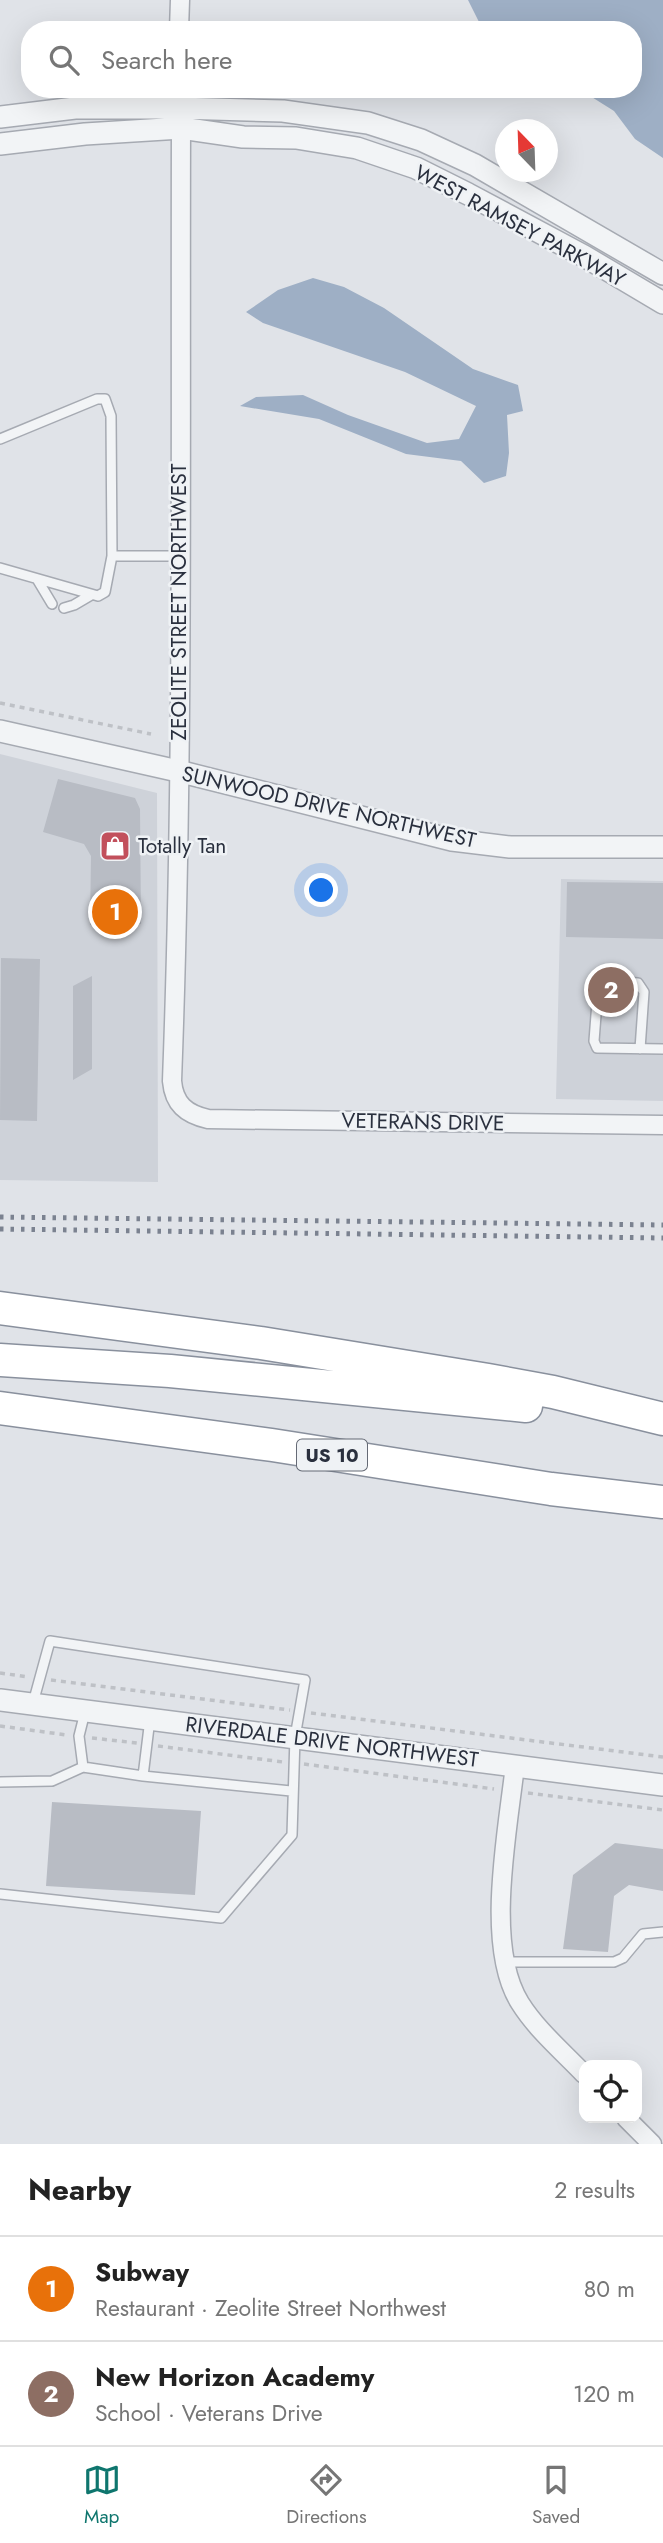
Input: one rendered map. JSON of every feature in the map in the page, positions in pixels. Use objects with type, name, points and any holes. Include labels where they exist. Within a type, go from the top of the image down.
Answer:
[{"type":"highway","points":[[0,1308],[261,1343],[488,1380],[552,1392],[663,1419]]},
{"type":"highway","points":[[0,1360],[170,1371],[663,1419]]},
{"type":"highway","name":"US 10","points":[[0,1408],[551,1489],[663,1502]]},
{"type":"highway","points":[[0,1413],[83,1419]]},
{"type":"street","points":[[179,21],[180,0]]},
{"type":"street","name":"WEST RAMSEY PARKWAY","points":[[0,117],[75,108],[179,108],[283,111],[368,123],[421,141],[475,166],[663,274]]},
{"type":"street","name":"WEST RAMSEY PARKWAY","points":[[0,144],[85,134],[179,108],[243,137],[296,138],[357,148],[416,169],[468,194],[584,256],[663,303]]},
{"type":"street","name":"ZEOLITE STREET NORTHWEST","points":[[179,108],[177,954],[172,1081],[176,1101],[186,1111]]},
{"type":"street","name":"SUNWOOD DRIVE NORTHWEST","points":[[0,730],[452,840],[510,847],[663,847]]},
{"type":"street","name":"VETERANS DRIVE","points":[[186,1111],[208,1119],[663,1125]]},
{"type":"street","name":"RIVERDALE DRIVE NORTHWEST","points":[[0,1700],[663,1785]]},
{"type":"street","points":[[515,1766],[500,1916],[505,1962],[519,2001],[535,2024],[579,2069]]},
{"type":"street","points":[[631,2123],[652,2144]]},
{"type":"lane","points":[[0,439],[97,399],[105,399],[111,416],[112,556],[105,592],[98,597],[0,568]]},
{"type":"lane","points":[[112,556],[179,556]]},
{"type":"lane","points":[[37,579],[52,604]]},
{"type":"lane","points":[[64,608],[74,606],[91,594]]},
{"type":"lane","points":[[640,1049],[644,992],[638,983],[607,981],[598,989],[594,1041],[597,1048],[640,1049],[663,1049]]},
{"type":"lane","points":[[0,1894],[221,1918],[292,1835],[291,1791],[295,1737],[305,1680],[50,1641],[32,1704]]},
{"type":"lane","points":[[83,1767],[79,1736],[85,1711]]},
{"type":"lane","points":[[143,1776],[150,1719]]},
{"type":"lane","points":[[0,1783],[52,1781],[83,1767],[291,1791]]},
{"type":"lane","points":[[505,1962],[614,1962],[623,1958],[643,1934],[663,1932]]},
{"type":"path","points":[[0,703],[151,734]]},
{"type":"path","points":[[0,1674],[663,1757]]},
{"type":"path","points":[[0,1726],[500,1789]]},
{"type":"path","points":[[526,1793],[663,1810]]},
{"type":"shaded area","points":[[0,754],[157,793],[158,1182],[0,1180]]},
{"type":"shaded area","points":[[561,879],[663,881],[663,1101],[556,1099]]},
{"type":"water","points":[[468,0],[663,0],[663,158],[635,139],[614,111],[593,98],[642,98],[642,21],[478,21]]},
{"type":"water","points":[[313,278],[344,287],[384,308],[473,369],[518,385],[523,411],[507,415],[509,453],[506,476],[484,483],[461,461],[406,454],[319,419],[240,406],[256,397],[303,395],[348,415],[427,443],[459,439],[476,406],[405,372],[263,323],[246,312],[278,290]]},
{"type":"building","points":[[58,779],[135,798],[140,809],[141,924],[90,925],[91,856],[84,844],[43,832]]},
{"type":"building","points":[[567,882],[663,883],[663,939],[566,937]]},
{"type":"building","points":[[1,958],[40,959],[37,1121],[0,1120]]},
{"type":"building","points":[[92,976],[92,1069],[73,1080],[73,986]]},
{"type":"building","points":[[52,1802],[201,1811],[195,1895],[46,1886]]},
{"type":"building","points":[[615,1843],[663,1849],[663,1891],[629,1885],[614,1896],[608,1952],[563,1949],[573,1875]]},
{"type":"railway","points":[[0,1217],[663,1225]]},
{"type":"railway","points":[[0,1229],[663,1238]]},
{"type":"place","name":"Totally Tan","points":[[115,846]]},
{"type":"place","name":"Subway","points":[[115,912]]},
{"type":"place","name":"New Horizon Academy","points":[[611,990]]}]
